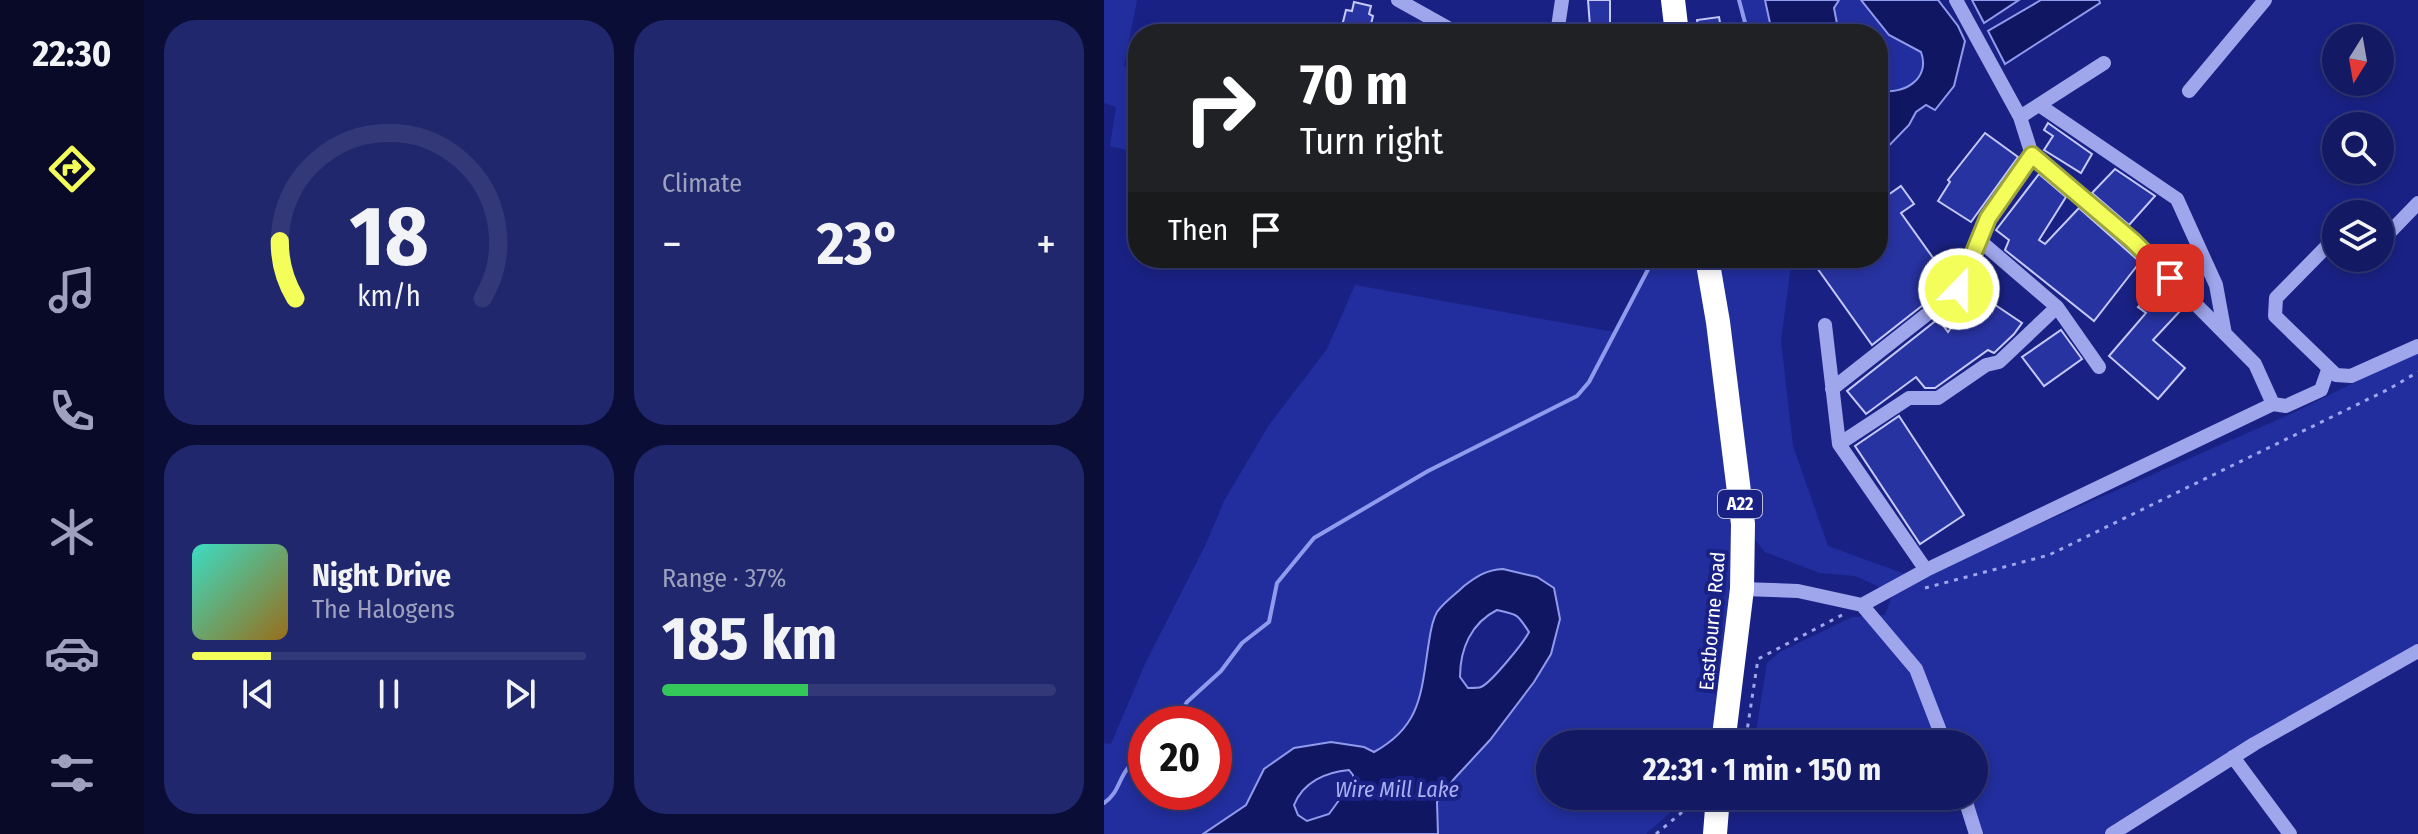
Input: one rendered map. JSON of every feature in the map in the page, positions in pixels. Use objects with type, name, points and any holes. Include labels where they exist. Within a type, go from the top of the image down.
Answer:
[{"type":"highway","points":[[1673,0],[1676,24]]},
{"type":"highway","name":"Eastbourne Road","points":[[1707,268],[1718,322],[1743,524],[1742,589],[1725,730]]},
{"type":"highway","points":[[1715,834],[1717,810]]},
{"type":"street","points":[[1398,0],[1441,24]]},
{"type":"street","points":[[1558,24],[1562,0]]},
{"type":"street","points":[[1956,0],[2020,117],[2032,155],[2133,241],[2255,364],[2273,404]]},
{"type":"street","points":[[2189,91],[2265,0]]},
{"type":"street","points":[[2020,117],[2104,63]]},
{"type":"street","points":[[2039,105],[2177,199],[2216,285],[2225,334]]},
{"type":"street","points":[[1832,389],[1959,289],[1988,218],[2032,155]]},
{"type":"street","points":[[2394,228],[2418,203]]},
{"type":"street","points":[[1979,240],[2057,307],[2099,367]]},
{"type":"street","points":[[2322,251],[2276,298],[2275,316],[2328,370],[2336,375],[2351,376],[2418,346]]},
{"type":"street","points":[[1839,444],[1909,398],[1938,398],[1986,365],[1999,362],[2057,307]]},
{"type":"street","points":[[1825,325],[1839,444],[1926,570]]},
{"type":"street","points":[[1862,605],[1926,570],[2273,404],[2286,406],[2321,390],[2328,370]]},
{"type":"street","points":[[1742,589],[1798,591],[1862,605],[1916,669],[1940,730]]},
{"type":"street","points":[[2112,834],[2335,696],[2418,651]]},
{"type":"street","points":[[2233,757],[2290,834]]},
{"type":"street","points":[[1968,810],[1976,834]]},
{"type":"path","points":[[1920,589],[2049,555],[2418,372]]},
{"type":"path","points":[[1772,651],[1862,605]]},
{"type":"path","points":[[1656,834],[1685,810]]},
{"type":"shaded area","points":[[1104,0],[1137,0],[1132,24],[1128,24],[1124,66],[1128,67],[1128,150],[1110,146],[1116,107],[1104,103]]},
{"type":"shaded area","points":[[1739,0],[1765,0],[1770,23],[1797,24],[1745,24]]},
{"type":"shaded area","points":[[1839,0],[1861,0],[1880,24],[1837,24],[1834,8]]},
{"type":"shaded area","points":[[1888,34],[1921,52],[1923,62],[1922,70],[1913,83],[1888,91]]},
{"type":"shaded area","points":[[1649,268],[1791,268],[1781,341],[1793,446],[1828,546],[1916,578],[2293,413],[2418,351],[2418,647],[2119,834],[1976,834],[1968,810],[1988,810],[1988,730],[1756,730],[1767,663],[1780,652],[1852,617],[1885,615],[1893,593],[1855,576],[1820,573],[1765,552],[1743,525],[1724,730],[1536,730],[1536,810],[1673,810],[1646,834],[1438,834],[1437,803],[1505,719],[1557,597],[1438,611],[1419,703],[1401,734],[1379,750],[1264,769],[1246,805],[1203,834],[1104,834],[1104,743],[1111,744],[1145,664],[1206,544],[1224,501],[1269,425],[1327,349],[1355,285],[1614,332]]},
{"type":"water","points":[[1765,0],[1839,0],[1834,8],[1837,24],[1770,23]]},
{"type":"water","points":[[1861,0],[1938,0],[1958,26],[1965,41],[1954,86],[1935,110],[1926,105],[1916,112],[1909,125],[1888,147],[1888,91],[1913,83],[1922,70],[1923,62],[1921,52],[1889,35],[1888,24],[1880,24]]},
{"type":"water","points":[[1972,0],[2019,0],[1984,23]]},
{"type":"water","points":[[2041,0],[2099,0],[2100,3],[2005,64],[1988,31]]},
{"type":"water","name":"Wire Mill Lake","points":[[1503,569],[1537,577],[1554,588],[1560,619],[1551,654],[1534,682],[1437,802],[1438,834],[1203,834],[1246,805],[1264,769],[1294,748],[1331,742],[1364,747],[1374,752],[1401,732],[1420,695],[1431,629],[1437,612],[1473,579]],"holes":[[[1497,610],[1517,616],[1529,632],[1486,684],[1468,688],[1460,677],[1465,647],[1480,622]],[[1349,770],[1353,781],[1329,814],[1307,821],[1298,815],[1294,805],[1309,784],[1332,773]]]},
{"type":"building","points":[[1588,0],[1610,0],[1610,23],[1590,24]]},
{"type":"building","points":[[1354,2],[1371,6],[1371,24],[1342,24],[1346,10],[1352,11]]},
{"type":"building","points":[[1719,17],[1720,24],[1698,24],[1697,20]]},
{"type":"building","points":[[2048,123],[2092,154],[2081,173],[2044,150],[2053,136],[2044,130]]},
{"type":"building","points":[[1985,133],[2018,157],[1971,222],[1938,201],[1950,182],[1948,180]]},
{"type":"building","points":[[2115,169],[2155,196],[2129,225],[2092,193]]},
{"type":"building","points":[[2039,174],[2066,197],[2039,240],[2045,244],[2079,208],[2140,262],[2094,321],[2005,250],[2009,240],[1996,230]]},
{"type":"building","points":[[1901,186],[1914,204],[1901,213],[1951,283],[1872,345],[1817,268],[1888,268],[1888,195]]},
{"type":"building","points":[[2156,288],[2181,310],[2153,340],[2185,368],[2158,399],[2109,356],[2146,313],[2138,307]]},
{"type":"building","points":[[1976,292],[2022,323],[2014,334],[1994,353],[1988,350],[1935,388],[1925,388],[1916,377],[1866,414],[1847,391],[1938,319],[1948,332]]},
{"type":"building","points":[[2061,330],[2082,359],[2044,386],[2022,357]]},
{"type":"building","points":[[1899,416],[1964,515],[1920,544],[1855,446]]},
{"type":"waterway","points":[[1739,0],[1745,24]]},
{"type":"waterway","points":[[1185,706],[1221,671],[1242,643],[1269,622],[1277,583],[1314,538],[1428,471],[1577,396],[1589,382],[1649,268]]},
{"type":"waterway","points":[[1104,803],[1115,792],[1128,768]]},
{"type":"route","points":[[1959,289],[1988,218],[2032,155],[2133,241],[2170,278]]}]
